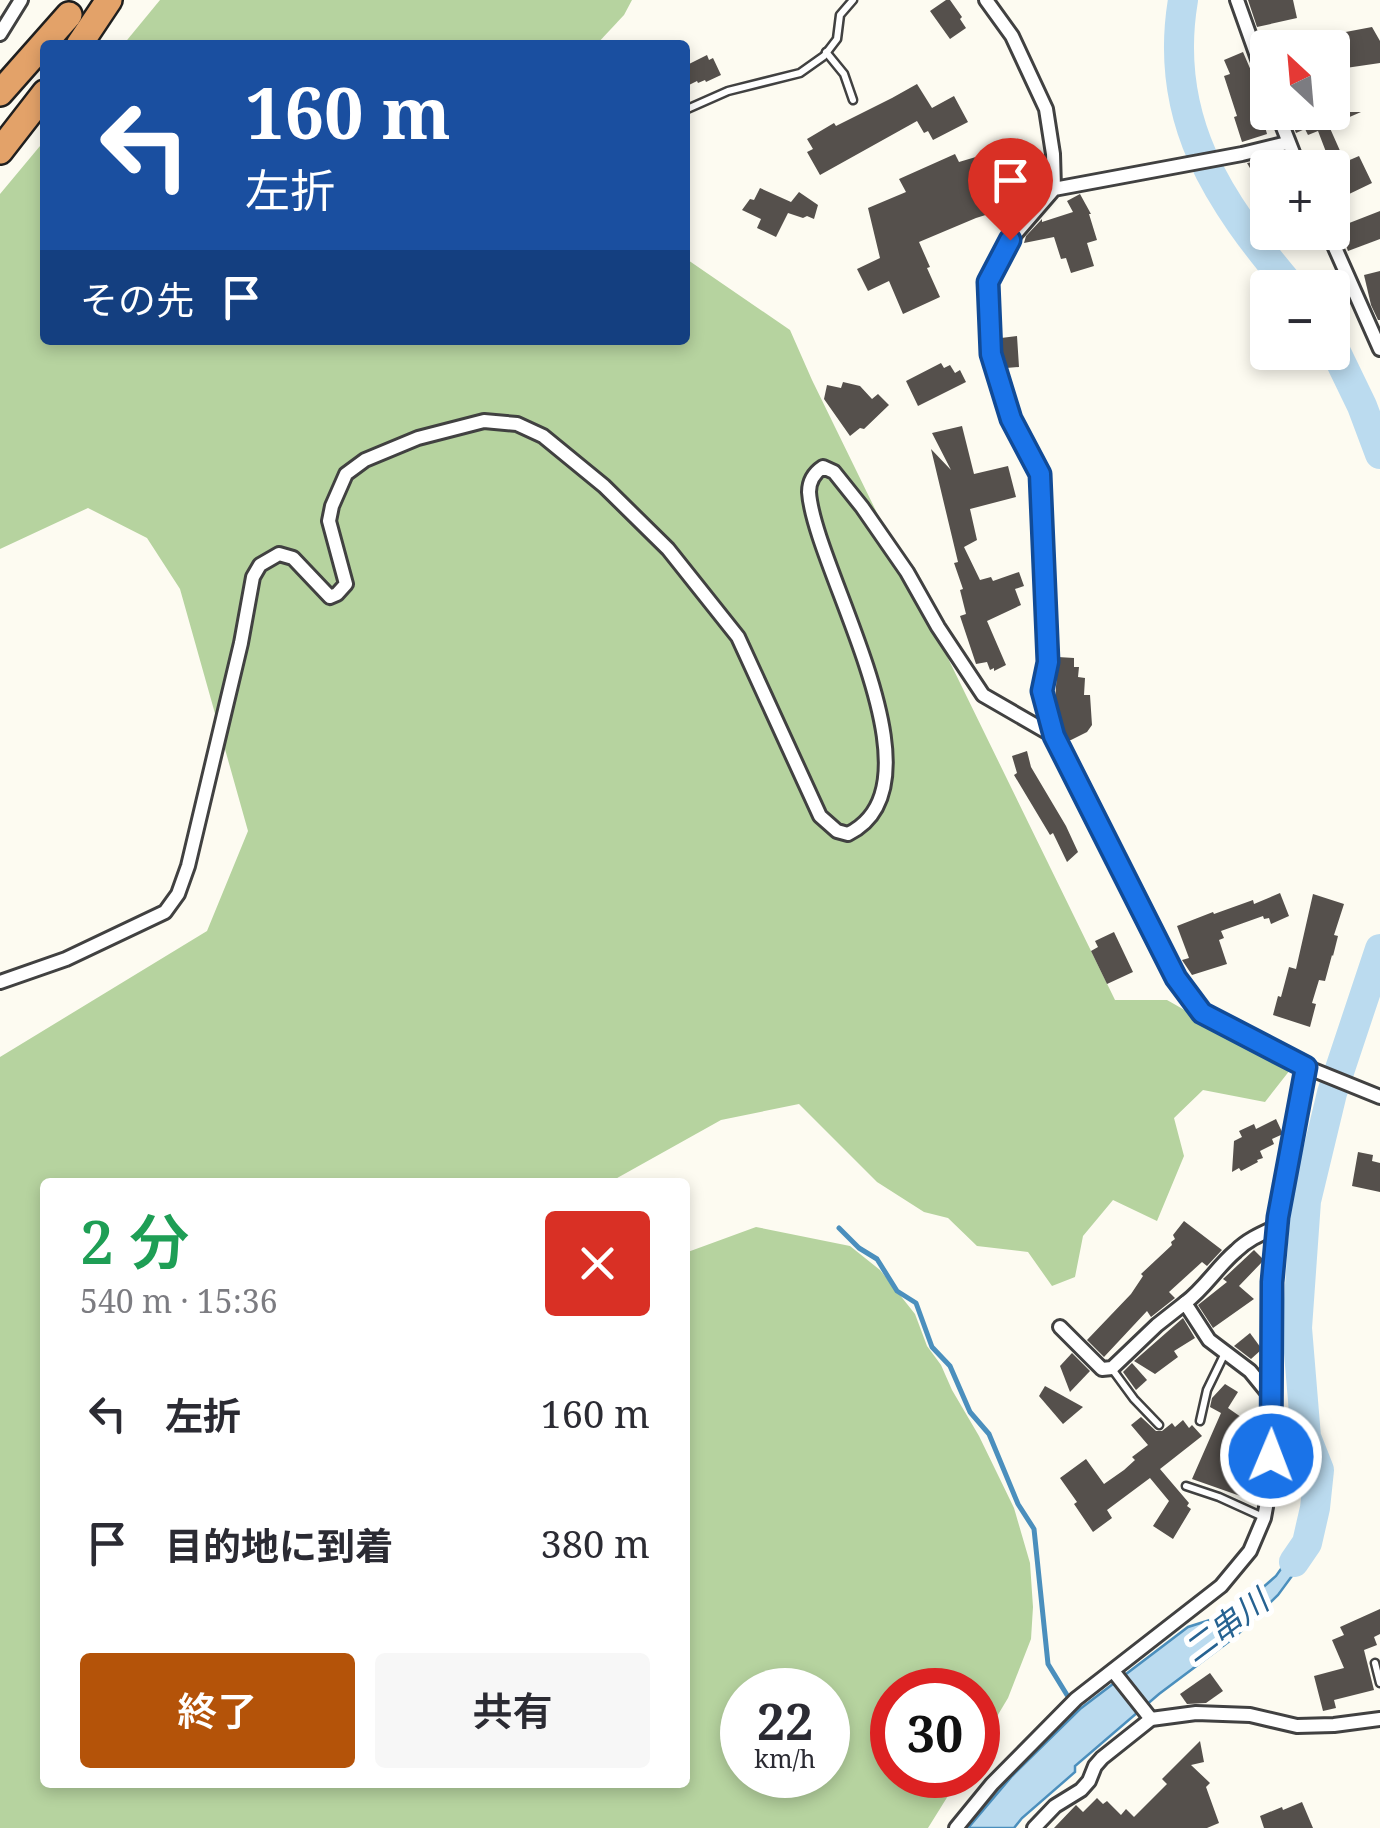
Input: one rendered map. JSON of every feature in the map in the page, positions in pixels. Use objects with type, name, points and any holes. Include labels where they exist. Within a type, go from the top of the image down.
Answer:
[{"type":"highway","points":[[82,40],[109,0]]},
{"type":"highway","points":[[51,40],[74,8]]},
{"type":"highway","points":[[46,40],[74,8]]},
{"type":"highway","points":[[0,93],[40,47]]},
{"type":"highway","points":[[0,108],[40,55]]},
{"type":"highway","points":[[0,153],[40,99]]},
{"type":"street","points":[[0,34],[21,0]]},
{"type":"street","points":[[986,0],[1012,36],[1046,109],[1054,189]]},
{"type":"street","points":[[1237,0],[1250,36]]},
{"type":"street","points":[[1282,130],[1290,150]]},
{"type":"street","points":[[1287,143],[1054,189],[1010,240],[988,282],[991,354],[1011,419],[1040,474],[1048,662],[1042,691],[1054,736],[1176,978],[1202,1013],[1306,1067],[1374,1094]]},
{"type":"street","points":[[1336,250],[1380,349]]},
{"type":"street","points":[[0,982],[66,958],[166,912],[178,894],[188,866],[253,577],[260,565],[279,554],[293,558],[330,597],[337,594],[346,584],[329,521],[346,474],[365,460],[418,438],[484,421],[518,424],[543,436],[604,486],[668,550],[738,638],[820,816],[837,831],[848,834],[870,818],[883,798],[886,770],[883,734],[866,659],[819,538],[809,489],[814,473],[823,467],[834,472],[907,572],[983,694],[1054,736]]},
{"type":"street","points":[[956,1828],[992,1784],[1076,1699],[1221,1586],[1250,1551],[1264,1518],[1270,1485],[1272,1282],[1306,1067]]},
{"type":"street","points":[[1060,1327],[1102,1369],[1112,1368],[1157,1324],[1202,1290],[1238,1249],[1278,1226]]},
{"type":"street","points":[[1185,1304],[1209,1340],[1250,1370],[1272,1398]]},
{"type":"street","points":[[1114,1671],[1150,1719]]},
{"type":"street","points":[[1034,1828],[1055,1806],[1081,1790],[1102,1758],[1150,1719],[1221,1712],[1250,1714],[1297,1726],[1380,1719]]},
{"type":"lane","points":[[690,108],[728,90],[800,73],[837,39],[840,15],[853,0]]},
{"type":"lane","points":[[826,52],[844,74],[853,100]]},
{"type":"lane","points":[[1200,1421],[1207,1390],[1224,1353]]},
{"type":"lane","points":[[1112,1368],[1158,1425]]},
{"type":"lane","points":[[1186,1486],[1264,1518]]},
{"type":"lane","points":[[1375,1663],[1380,1682]]},
{"type":"green space","points":[[160,0],[632,0],[601,40],[127,40]]},
{"type":"green space","points":[[40,146],[40,345],[690,345],[690,261],[790,330],[1115,1000],[1167,1000],[1290,1070],[1265,1102],[1203,1090],[1174,1118],[1184,1156],[1157,1221],[1113,1200],[1083,1236],[1075,1277],[1052,1286],[1028,1252],[977,1246],[948,1218],[924,1212],[877,1182],[799,1104],[721,1120],[617,1178],[40,1178],[40,1788],[690,1788],[690,1251],[756,1227],[850,1246],[880,1270],[915,1314],[927,1346],[979,1436],[1014,1508],[1030,1563],[1031,1639],[1000,1711],[1000,1668],[870,1668],[870,1798],[947,1798],[928,1828],[0,1828],[0,1057],[207,931],[248,831],[180,589],[147,538],[88,508],[0,549],[0,194]]},
{"type":"water","points":[[1304,1526],[1313,1530],[1303,1561],[1278,1595],[1235,1637],[1159,1694],[1075,1766],[1075,1772],[1014,1828],[968,1828],[993,1798],[1000,1798],[1000,1790],[1012,1776],[1080,1709],[1188,1627],[1213,1619],[1260,1590],[1288,1559]]},
{"type":"building","points":[[950,0],[966,28],[950,39],[930,11]]},
{"type":"building","points":[[1248,0],[1293,0],[1297,18],[1257,27]]},
{"type":"building","points":[[1372,27],[1380,41],[1380,63],[1350,67],[1350,31]]},
{"type":"building","points":[[1243,52],[1250,68],[1250,130],[1266,130],[1267,134],[1242,142],[1224,76],[1230,74],[1224,60]]},
{"type":"building","points":[[707,55],[709,60],[713,58],[721,75],[690,84],[690,64]]},
{"type":"building","points":[[917,84],[932,108],[954,96],[968,122],[933,140],[917,121],[820,175],[807,152],[813,149],[807,139]]},
{"type":"building","points":[[1306,130],[1331,130],[1340,150],[1325,150],[1318,131],[1308,135]]},
{"type":"building","points":[[1016,145],[1020,161],[1007,163],[1014,184],[1012,190],[1003,193],[1008,208],[919,242],[940,297],[903,314],[889,281],[868,291],[857,269],[880,258],[868,208],[906,192],[899,179],[955,154],[959,162]]},
{"type":"building","points":[[1359,156],[1372,183],[1350,194],[1350,160]]},
{"type":"building","points":[[760,188],[791,202],[799,192],[818,205],[814,219],[788,213],[776,237],[757,228],[761,219],[742,210]]},
{"type":"building","points":[[1080,194],[1091,214],[1097,240],[1087,243],[1094,266],[1071,273],[1066,258],[1061,259],[1054,237],[1024,243],[1042,219],[1073,212],[1067,201]]},
{"type":"building","points":[[1380,211],[1380,239],[1348,251],[1350,223]]},
{"type":"building","points":[[1380,271],[1380,320],[1378,320],[1364,275]]},
{"type":"building","points":[[1017,336],[1019,367],[1006,368],[1001,338]]},
{"type":"building","points":[[941,363],[944,368],[950,365],[955,373],[960,370],[966,382],[918,406],[906,381]]},
{"type":"building","points":[[843,382],[860,386],[872,399],[878,394],[889,405],[864,429],[850,436],[824,399],[827,385],[841,388]]},
{"type":"building","points":[[962,426],[974,474],[1008,466],[1016,497],[970,509],[977,540],[964,547],[980,580],[991,577],[993,581],[1019,572],[1024,586],[1015,589],[1021,605],[987,621],[1006,665],[994,671],[987,662],[976,664],[960,616],[966,614],[960,590],[963,589],[931,449],[951,470],[932,433]]},
{"type":"building","points":[[1058,657],[1074,658],[1074,667],[1079,667],[1078,677],[1085,678],[1084,695],[1090,695],[1092,725],[1071,740],[1063,732],[1055,701]]},
{"type":"building","points":[[1027,751],[1031,767],[1078,852],[1067,862],[1053,833],[1050,835],[1014,775],[1017,773],[1012,756]]},
{"type":"building","points":[[1280,893],[1289,916],[1271,924],[1263,916],[1221,931],[1224,938],[1219,940],[1227,964],[1192,975],[1182,960],[1189,958],[1177,926]]},
{"type":"building","points":[[1313,894],[1344,904],[1325,981],[1319,980],[1312,1003],[1316,1004],[1310,1027],[1273,1015],[1289,967],[1296,969]]},
{"type":"building","points":[[1114,932],[1133,972],[1107,984],[1091,951],[1098,947],[1095,941]]},
{"type":"building","points":[[1276,1119],[1283,1134],[1260,1151],[1263,1158],[1258,1162],[1232,1172],[1234,1141],[1242,1137],[1239,1131],[1254,1124],[1256,1129]]},
{"type":"building","points":[[1358,1152],[1373,1155],[1372,1161],[1380,1163],[1380,1192],[1352,1186]]},
{"type":"building","points":[[1184,1221],[1222,1250],[1207,1266],[1202,1262],[1169,1292],[1175,1298],[1151,1317],[1147,1311],[1104,1357],[1087,1340],[1131,1294],[1141,1274],[1172,1245],[1173,1235]]},
{"type":"building","points":[[1254,1250],[1264,1260],[1239,1286],[1254,1299],[1213,1328],[1198,1305],[1227,1282],[1223,1279]]},
{"type":"building","points":[[1183,1318],[1195,1338],[1174,1351],[1178,1357],[1155,1374],[1134,1361]]},
{"type":"building","points":[[1250,1333],[1261,1348],[1251,1359],[1234,1346]]},
{"type":"building","points":[[1072,1353],[1090,1371],[1070,1392],[1060,1366]]},
{"type":"building","points":[[1132,1363],[1147,1380],[1136,1390],[1123,1372]]},
{"type":"building","points":[[1225,1384],[1238,1392],[1228,1408],[1251,1424],[1242,1436],[1260,1449],[1260,1456],[1244,1478],[1253,1482],[1246,1498],[1192,1479],[1221,1413],[1210,1407],[1212,1398]]},
{"type":"building","points":[[1045,1386],[1083,1407],[1063,1424],[1039,1396]]},
{"type":"building","points":[[1141,1417],[1156,1431],[1172,1423],[1175,1427],[1183,1420],[1202,1436],[1160,1469],[1191,1509],[1173,1539],[1153,1526],[1169,1501],[1150,1478],[1107,1510],[1112,1518],[1093,1532],[1060,1478],[1086,1459],[1104,1484],[1124,1470],[1135,1460],[1132,1457],[1148,1445],[1131,1425]]},
{"type":"building","points":[[1380,1609],[1380,1634],[1374,1637],[1377,1645],[1364,1650],[1374,1690],[1334,1700],[1336,1708],[1323,1711],[1314,1676],[1344,1668],[1332,1640],[1344,1635],[1340,1627]]},
{"type":"building","points":[[1210,1673],[1223,1691],[1206,1703],[1187,1704],[1180,1694]]},
{"type":"building","points":[[1200,1741],[1204,1762],[1191,1765],[1210,1783],[1206,1787],[1219,1823],[1207,1828],[1054,1828],[1076,1805],[1083,1812],[1097,1798],[1103,1804],[1107,1801],[1121,1815],[1126,1809],[1134,1817],[1167,1784],[1162,1779]]},
{"type":"building","points":[[1302,1802],[1313,1828],[1264,1828],[1260,1816]]},
{"type":"waterway","name":"二串川","points":[[1183,0],[1179,43],[1181,83],[1189,120],[1220,190],[1277,270]]},
{"type":"waterway","name":"二串川","points":[[1345,370],[1380,454]]},
{"type":"waterway","name":"二串川","points":[[1294,1562],[1307,1543],[1319,1470],[1306,1437],[1297,1328],[1306,1201],[1332,1093],[1380,949]]},
{"type":"waterway","points":[[839,1228],[877,1259],[897,1291],[916,1303],[932,1347],[950,1366],[970,1412],[989,1434],[1018,1504],[1034,1529],[1048,1664],[1067,1695]]},
{"type":"route","points":[[1010,240],[988,282],[991,354],[1011,419],[1040,474],[1048,662],[1042,691],[1054,736],[1176,978],[1202,1013],[1306,1067],[1278,1217],[1272,1282],[1271,1456]]}]
